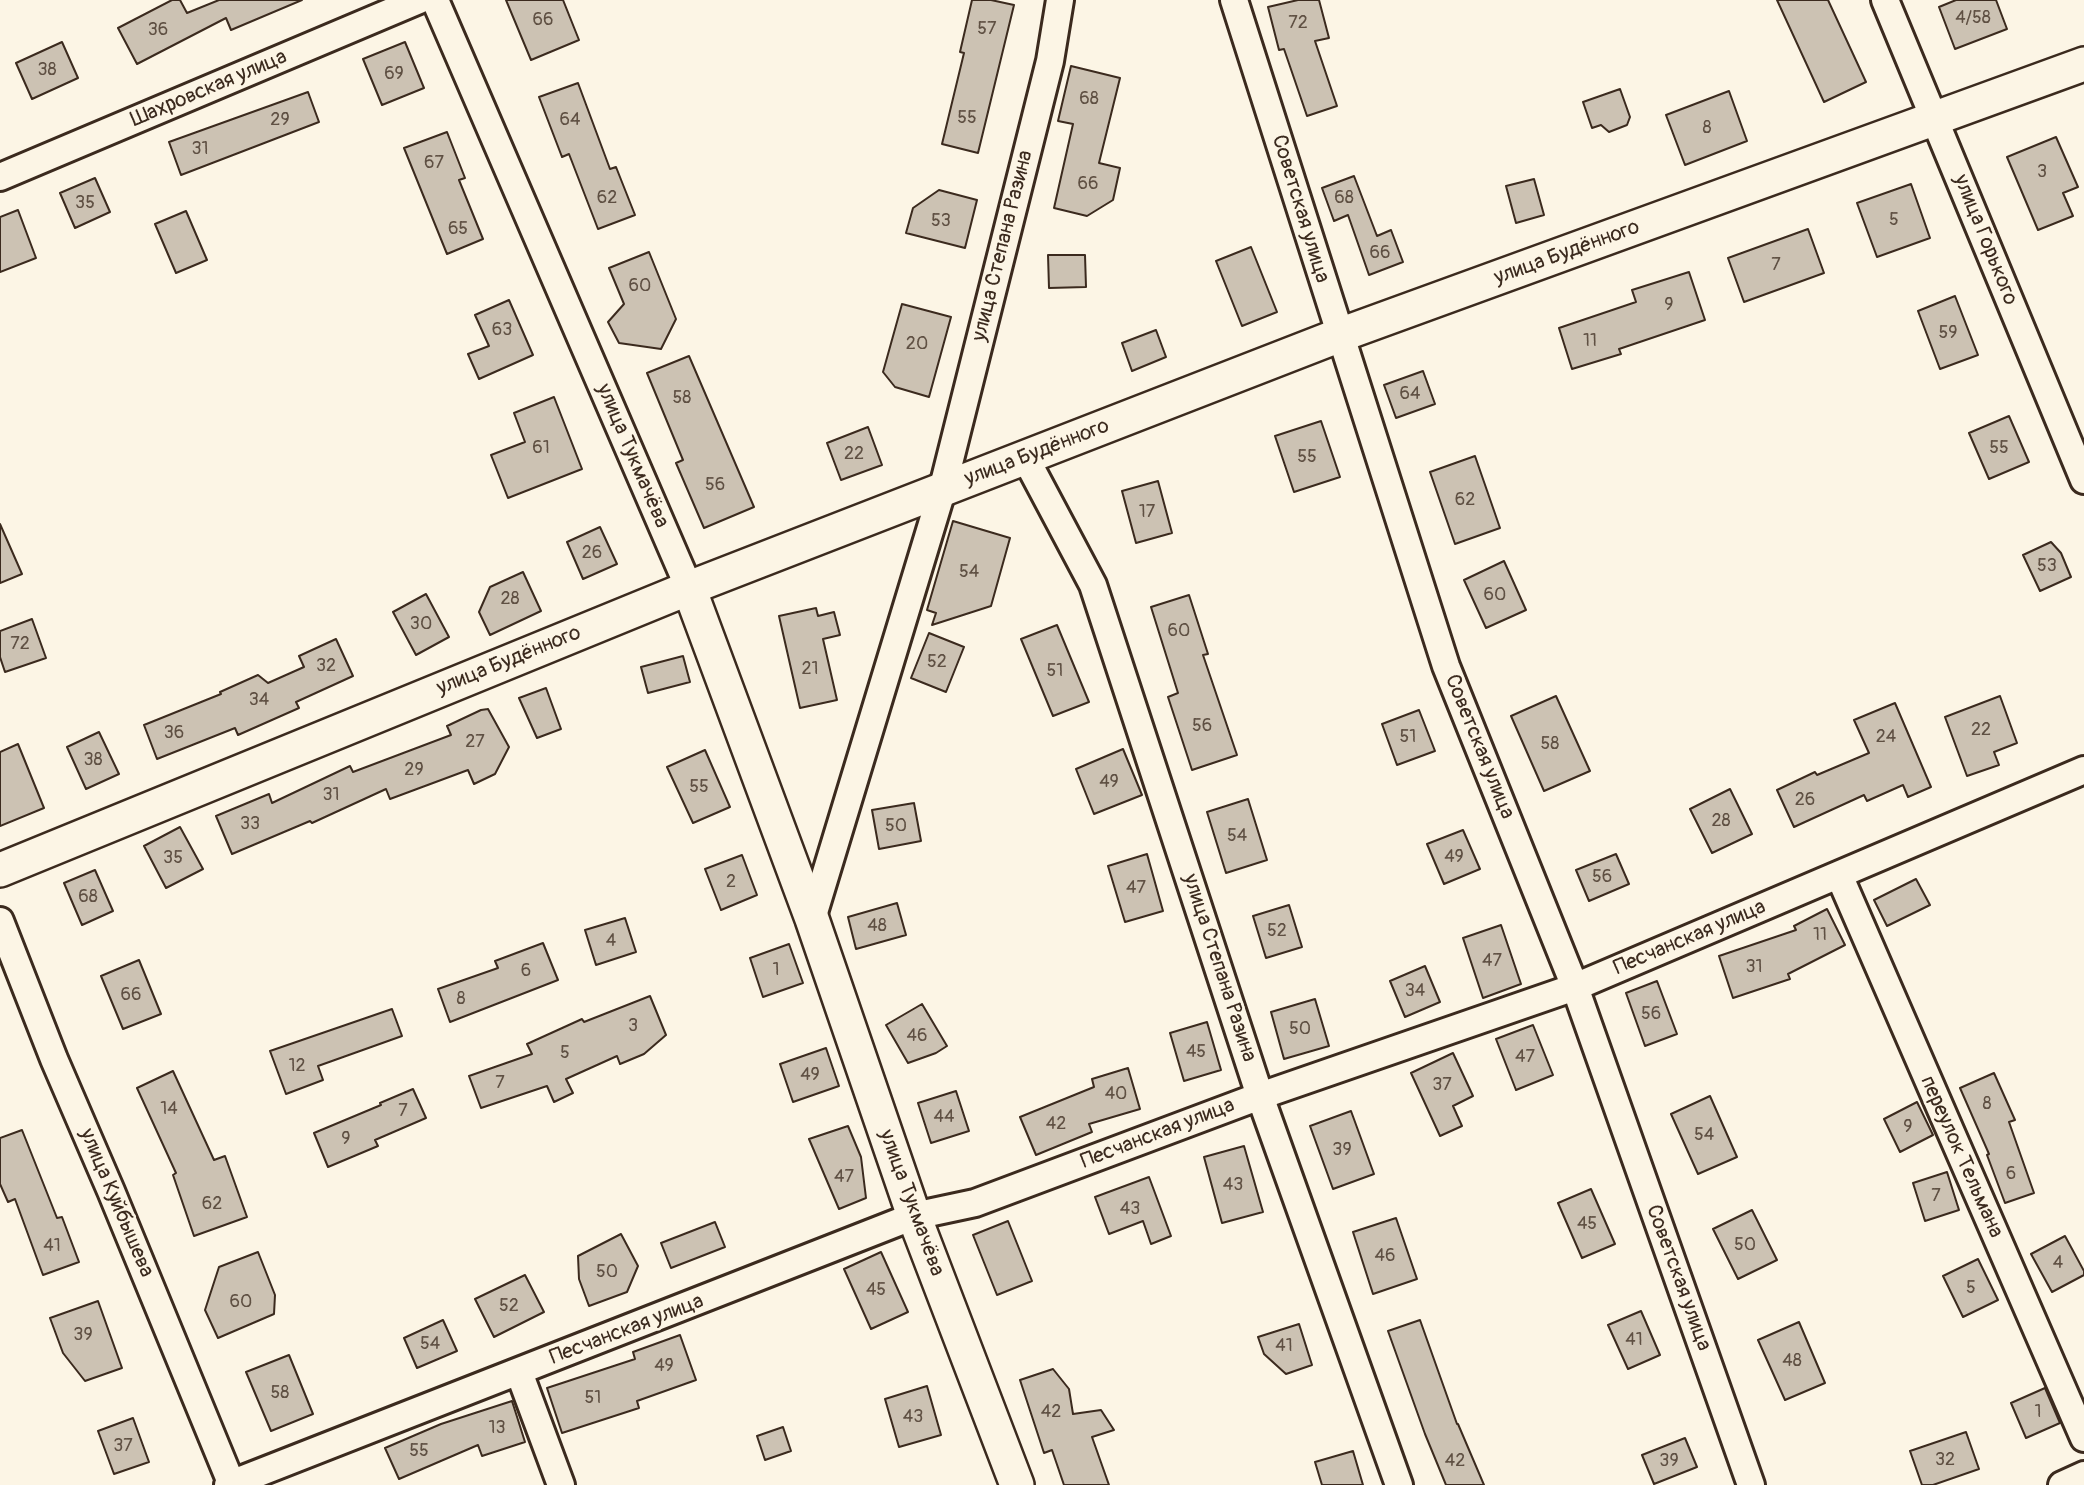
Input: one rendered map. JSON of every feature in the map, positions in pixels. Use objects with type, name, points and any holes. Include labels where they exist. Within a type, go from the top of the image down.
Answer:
[{"type":"street","name":"Шахровская улица","points":[[0,177],[419,0]]},
{"type":"street","name":"улица Тукмачёва","points":[[435,0],[689,588],[812,919],[914,1216],[1017,1485]]},
{"type":"street","name":"улица Степана Разина","points":[[942,491],[1050,61],[1059,0]]},
{"type":"street","name":"Советская улица","points":[[1234,0],[1446,666],[1575,987],[1751,1485]]},
{"type":"street","name":"улица Горького","points":[[1885,0],[2084,480]]},
{"type":"street","name":"улица Будённого","points":[[0,870],[689,588],[1340,335],[2084,64]]},
{"type":"street","name":"улица Степана Разина","points":[[1026,457],[1093,585],[1261,1096],[1399,1485]]},
{"type":"street","points":[[812,919],[942,491]]},
{"type":"street","name":"Песчанская улица","points":[[230,1485],[914,1216],[975,1203],[1261,1096],[1575,987],[2084,771]]},
{"type":"street","name":"переулок Тельмана","points":[[1839,875],[2084,1438]]},
{"type":"street","name":"улица Куйбышева","points":[[0,921],[54,1059],[111,1191],[230,1485]]},
{"type":"street","points":[[519,1372],[561,1485]]},
{"type":"street","points":[[2062,1485],[2084,1475]]},
{"type":"building","points":[[172,0],[180,0],[187,13],[219,0],[302,0],[231,30],[226,18],[137,64],[118,28]]},
{"type":"building","points":[[506,0],[563,0],[579,40],[531,60]]},
{"type":"building","points":[[972,0],[991,0],[1014,5],[978,153],[942,144],[964,53],[960,52]]},
{"type":"building","points":[[1298,0],[1319,0],[1329,38],[1315,41],[1337,106],[1307,116],[1284,49],[1279,50],[1268,7]]},
{"type":"building","points":[[1777,0],[1828,0],[1866,82],[1824,102]]},
{"type":"building","points":[[1956,0],[1996,0],[2007,29],[1955,49],[1939,7]]},
{"type":"building","points":[[62,42],[78,78],[32,99],[16,63]]},
{"type":"building","points":[[405,42],[424,88],[382,105],[363,59]]},
{"type":"building","points":[[1071,66],[1120,78],[1099,163],[1120,168],[1113,200],[1087,216],[1054,208],[1073,124],[1058,121]]},
{"type":"building","points":[[578,83],[610,169],[616,167],[635,215],[598,229],[569,154],[562,157],[539,97]]},
{"type":"building","points":[[1620,89],[1630,117],[1627,125],[1609,132],[1601,125],[1592,128],[1583,102]]},
{"type":"building","points":[[1729,91],[1747,141],[1685,165],[1666,115]]},
{"type":"building","points":[[308,92],[319,122],[181,175],[169,142]]},
{"type":"building","points":[[447,132],[465,178],[459,180],[483,239],[447,254],[404,148]]},
{"type":"building","points":[[2056,137],[2078,187],[2063,193],[2073,216],[2038,230],[2007,157]]},
{"type":"building","points":[[1354,176],[1377,236],[1391,230],[1403,262],[1369,275],[1348,215],[1334,221],[1322,188]]},
{"type":"building","points":[[95,178],[110,212],[75,228],[60,193]]},
{"type":"building","points":[[1534,179],[1544,215],[1516,223],[1506,186]]},
{"type":"building","points":[[1911,184],[1930,238],[1877,257],[1857,203]]},
{"type":"building","points":[[939,190],[977,200],[965,248],[906,233],[913,208]]},
{"type":"building","points":[[18,210],[36,258],[0,272],[0,217]]},
{"type":"building","points":[[186,211],[207,260],[176,273],[155,224]]},
{"type":"building","points":[[1808,229],[1824,273],[1744,302],[1728,258]]},
{"type":"building","points":[[1251,247],[1277,312],[1242,326],[1216,261]]},
{"type":"building","points":[[649,252],[676,319],[661,349],[619,343],[608,322],[624,304],[609,268]]},
{"type":"building","points":[[1048,255],[1085,255],[1086,287],[1049,288]]},
{"type":"building","points":[[1689,272],[1705,320],[1619,349],[1621,354],[1572,369],[1559,328],[1636,302],[1632,290]]},
{"type":"building","points":[[1955,296],[1978,355],[1940,369],[1918,311]]},
{"type":"building","points":[[509,300],[533,355],[479,379],[468,354],[489,346],[475,315]]},
{"type":"building","points":[[902,304],[951,317],[929,397],[895,387],[883,372]]},
{"type":"building","points":[[1156,330],[1166,357],[1132,371],[1122,343]]},
{"type":"building","points":[[689,356],[754,507],[704,528],[676,463],[683,460],[647,373]]},
{"type":"building","points":[[1423,371],[1435,404],[1396,418],[1384,385]]},
{"type":"building","points":[[554,397],[582,469],[508,498],[491,455],[525,442],[514,413]]},
{"type":"building","points":[[2009,416],[2029,462],[1989,479],[1969,433]]},
{"type":"building","points":[[1321,421],[1340,477],[1294,492],[1275,436]]},
{"type":"building","points":[[868,427],[882,465],[841,480],[827,443]]},
{"type":"building","points":[[1475,456],[1500,528],[1455,544],[1430,472]]},
{"type":"building","points":[[1158,481],[1172,533],[1136,543],[1122,491]]},
{"type":"building","points":[[953,521],[1010,538],[991,606],[932,625],[936,613],[927,610]]},
{"type":"building","points":[[0,524],[22,574],[0,583]]},
{"type":"building","points":[[600,527],[617,564],[583,579],[567,542]]},
{"type":"building","points":[[2051,542],[2061,553],[2071,577],[2040,591],[2023,555]]},
{"type":"building","points":[[1504,561],[1526,610],[1486,628],[1464,580]]},
{"type":"building","points":[[523,572],[541,611],[490,635],[479,612],[490,587]]},
{"type":"building","points":[[426,594],[449,637],[416,655],[393,612]]},
{"type":"building","points":[[1189,595],[1208,654],[1203,655],[1237,755],[1192,770],[1168,697],[1178,693],[1151,607]]},
{"type":"building","points":[[816,608],[818,616],[834,612],[840,635],[823,639],[837,700],[800,708],[779,616]]},
{"type":"building","points":[[32,619],[46,658],[5,672],[0,657],[0,631]]},
{"type":"building","points":[[1057,625],[1089,702],[1053,716],[1021,639]]},
{"type":"building","points":[[929,633],[964,647],[946,692],[911,678]]},
{"type":"building","points":[[336,639],[353,676],[296,702],[299,708],[238,735],[235,728],[157,759],[144,725],[221,694],[220,692],[258,675],[268,683],[304,667],[299,656]]},
{"type":"building","points":[[683,656],[690,682],[648,693],[641,667]]},
{"type":"building","points":[[546,688],[561,729],[537,738],[519,698]]},
{"type":"building","points":[[1556,696],[1590,771],[1544,791],[1511,716]]},
{"type":"building","points":[[2000,696],[2017,743],[1994,752],[1999,765],[1967,776],[1945,717]]},
{"type":"building","points":[[1895,703],[1931,787],[1908,797],[1903,785],[1867,801],[1864,795],[1794,827],[1777,790],[1815,772],[1817,775],[1869,753],[1854,720]]},
{"type":"building","points":[[488,709],[509,747],[495,774],[474,784],[468,770],[390,799],[386,789],[312,823],[310,821],[232,854],[216,816],[269,794],[272,803],[350,766],[353,772],[451,735],[447,726]]},
{"type":"building","points":[[1419,710],[1435,751],[1397,765],[1382,724]]},
{"type":"building","points":[[99,732],[119,774],[86,789],[67,747]]},
{"type":"building","points":[[18,744],[44,808],[0,826],[0,752]]},
{"type":"building","points":[[1123,749],[1142,795],[1094,814],[1076,769]]},
{"type":"building","points":[[705,750],[730,807],[693,823],[667,767]]},
{"type":"building","points":[[1730,789],[1752,834],[1712,853],[1690,809]]},
{"type":"building","points":[[1248,799],[1267,860],[1226,873],[1207,812]]},
{"type":"building","points":[[914,803],[921,841],[879,849],[872,810]]},
{"type":"building","points":[[180,827],[203,869],[166,888],[144,846]]},
{"type":"building","points":[[1463,830],[1480,869],[1444,884],[1427,844]]},
{"type":"building","points":[[1147,854],[1163,911],[1125,922],[1108,866]]},
{"type":"building","points":[[1616,854],[1629,884],[1589,901],[1576,870]]},
{"type":"building","points":[[742,855],[757,895],[721,910],[705,869]]},
{"type":"building","points":[[95,870],[113,911],[82,925],[64,883]]},
{"type":"building","points":[[1916,879],[1930,905],[1887,926],[1874,900]]},
{"type":"building","points":[[897,903],[906,935],[856,949],[848,917]]},
{"type":"building","points":[[1289,905],[1302,947],[1266,958],[1253,916]]},
{"type":"building","points":[[1827,909],[1845,945],[1788,974],[1790,979],[1733,998],[1719,956],[1796,930],[1794,926]]},
{"type":"building","points":[[625,918],[636,952],[596,965],[585,930]]},
{"type":"building","points":[[1501,925],[1521,984],[1483,998],[1463,938]]},
{"type":"building","points":[[543,943],[558,980],[450,1022],[438,989],[498,968],[495,961]]},
{"type":"building","points":[[789,944],[803,983],[763,997],[750,958]]},
{"type":"building","points":[[139,960],[161,1014],[123,1029],[101,976]]},
{"type":"building","points":[[1425,966],[1440,1002],[1405,1017],[1390,981]]},
{"type":"building","points":[[1657,981],[1677,1034],[1645,1046],[1626,993]]},
{"type":"building","points":[[650,996],[666,1035],[644,1054],[620,1064],[617,1056],[566,1079],[573,1093],[554,1102],[547,1086],[481,1108],[469,1076],[532,1054],[527,1044],[582,1019],[584,1022]]},
{"type":"building","points":[[1315,999],[1329,1046],[1284,1059],[1271,1012]]},
{"type":"building","points":[[922,1004],[947,1046],[908,1063],[886,1025]]},
{"type":"building","points":[[392,1009],[402,1036],[318,1066],[323,1080],[286,1094],[270,1051]]},
{"type":"building","points":[[1207,1022],[1221,1070],[1184,1081],[1170,1033]]},
{"type":"building","points":[[1533,1025],[1553,1075],[1516,1090],[1496,1039]]},
{"type":"building","points":[[826,1048],[839,1086],[793,1102],[780,1064]]},
{"type":"building","points":[[1453,1053],[1473,1096],[1453,1106],[1462,1126],[1440,1136],[1411,1073]]},
{"type":"building","points":[[1128,1068],[1140,1109],[1089,1124],[1092,1132],[1036,1155],[1020,1117],[1094,1087],[1092,1079]]},
{"type":"building","points":[[173,1071],[214,1160],[225,1156],[247,1217],[194,1236],[173,1175],[176,1173],[137,1088]]},
{"type":"building","points":[[1994,1073],[2015,1120],[2009,1122],[2034,1193],[2005,1203],[1987,1155],[1989,1154],[1960,1088]]},
{"type":"building","points":[[413,1089],[426,1118],[375,1140],[378,1146],[328,1167],[314,1133]]},
{"type":"building","points":[[956,1091],[969,1131],[931,1143],[918,1103]]},
{"type":"building","points":[[1710,1096],[1737,1157],[1698,1174],[1671,1114]]},
{"type":"building","points":[[1917,1102],[1933,1135],[1900,1152],[1884,1119]]},
{"type":"building","points":[[1351,1111],[1374,1174],[1333,1189],[1310,1126]]},
{"type":"building","points":[[848,1126],[861,1157],[866,1198],[839,1209],[809,1139]]},
{"type":"building","points":[[22,1130],[57,1218],[62,1217],[79,1262],[43,1275],[15,1199],[8,1202],[0,1184],[0,1138]]},
{"type":"building","points":[[1244,1146],[1263,1212],[1222,1223],[1204,1157]]},
{"type":"building","points":[[1947,1172],[1959,1210],[1925,1221],[1913,1183]]},
{"type":"building","points":[[1149,1177],[1171,1236],[1151,1244],[1143,1221],[1109,1234],[1095,1197]]},
{"type":"building","points":[[1591,1189],[1615,1244],[1582,1258],[1558,1203]]},
{"type":"building","points":[[1752,1210],[1777,1260],[1738,1279],[1713,1229]]},
{"type":"building","points":[[1396,1218],[1417,1279],[1373,1294],[1353,1232]]},
{"type":"building","points":[[1008,1221],[1032,1281],[997,1295],[973,1235]]},
{"type":"building","points":[[715,1222],[725,1247],[671,1268],[661,1243]]},
{"type":"building","points":[[621,1234],[638,1266],[627,1292],[589,1306],[579,1279],[578,1256]]},
{"type":"building","points":[[2065,1236],[2084,1275],[2052,1292],[2031,1254]]},
{"type":"building","points":[[258,1252],[275,1295],[274,1314],[218,1338],[205,1310],[219,1267]]},
{"type":"building","points":[[881,1252],[908,1312],[871,1329],[844,1269]]},
{"type":"building","points":[[1978,1259],[1998,1300],[1963,1317],[1943,1276]]},
{"type":"building","points":[[525,1275],[544,1312],[494,1337],[475,1299]]},
{"type":"building","points":[[98,1301],[122,1368],[85,1381],[63,1353],[50,1318]]},
{"type":"building","points":[[1641,1311],[1660,1355],[1628,1369],[1608,1325]]},
{"type":"building","points":[[443,1320],[457,1351],[417,1368],[404,1338]]},
{"type":"building","points":[[1420,1320],[1457,1424],[1484,1485],[1446,1485],[1425,1434],[1388,1331]]},
{"type":"building","points":[[1799,1322],[1825,1383],[1785,1400],[1758,1340]]},
{"type":"building","points":[[1299,1324],[1312,1365],[1286,1374],[1264,1354],[1258,1337]]},
{"type":"building","points":[[680,1335],[696,1380],[637,1401],[639,1408],[562,1433],[547,1388],[635,1359],[633,1352]]},
{"type":"building","points":[[289,1355],[313,1414],[271,1431],[246,1372]]},
{"type":"building","points":[[1053,1369],[1069,1389],[1073,1414],[1101,1410],[1114,1430],[1092,1437],[1109,1485],[1064,1485],[1052,1450],[1044,1453],[1020,1380]]},
{"type":"building","points":[[927,1386],[941,1435],[899,1447],[885,1399]]},
{"type":"building","points":[[2045,1388],[2060,1423],[2026,1438],[2011,1403]]},
{"type":"building","points":[[512,1401],[525,1442],[482,1456],[478,1445],[399,1479],[385,1448],[441,1424]]},
{"type":"building","points":[[133,1418],[149,1462],[114,1474],[98,1431]]},
{"type":"building","points":[[783,1427],[791,1451],[765,1460],[757,1436]]},
{"type":"building","points":[[1966,1432],[1979,1469],[1933,1485],[1922,1485],[1910,1451]]},
{"type":"building","points":[[1685,1438],[1697,1467],[1654,1484],[1642,1455]]},
{"type":"building","points":[[1353,1451],[1363,1485],[1322,1485],[1315,1462]]}]
